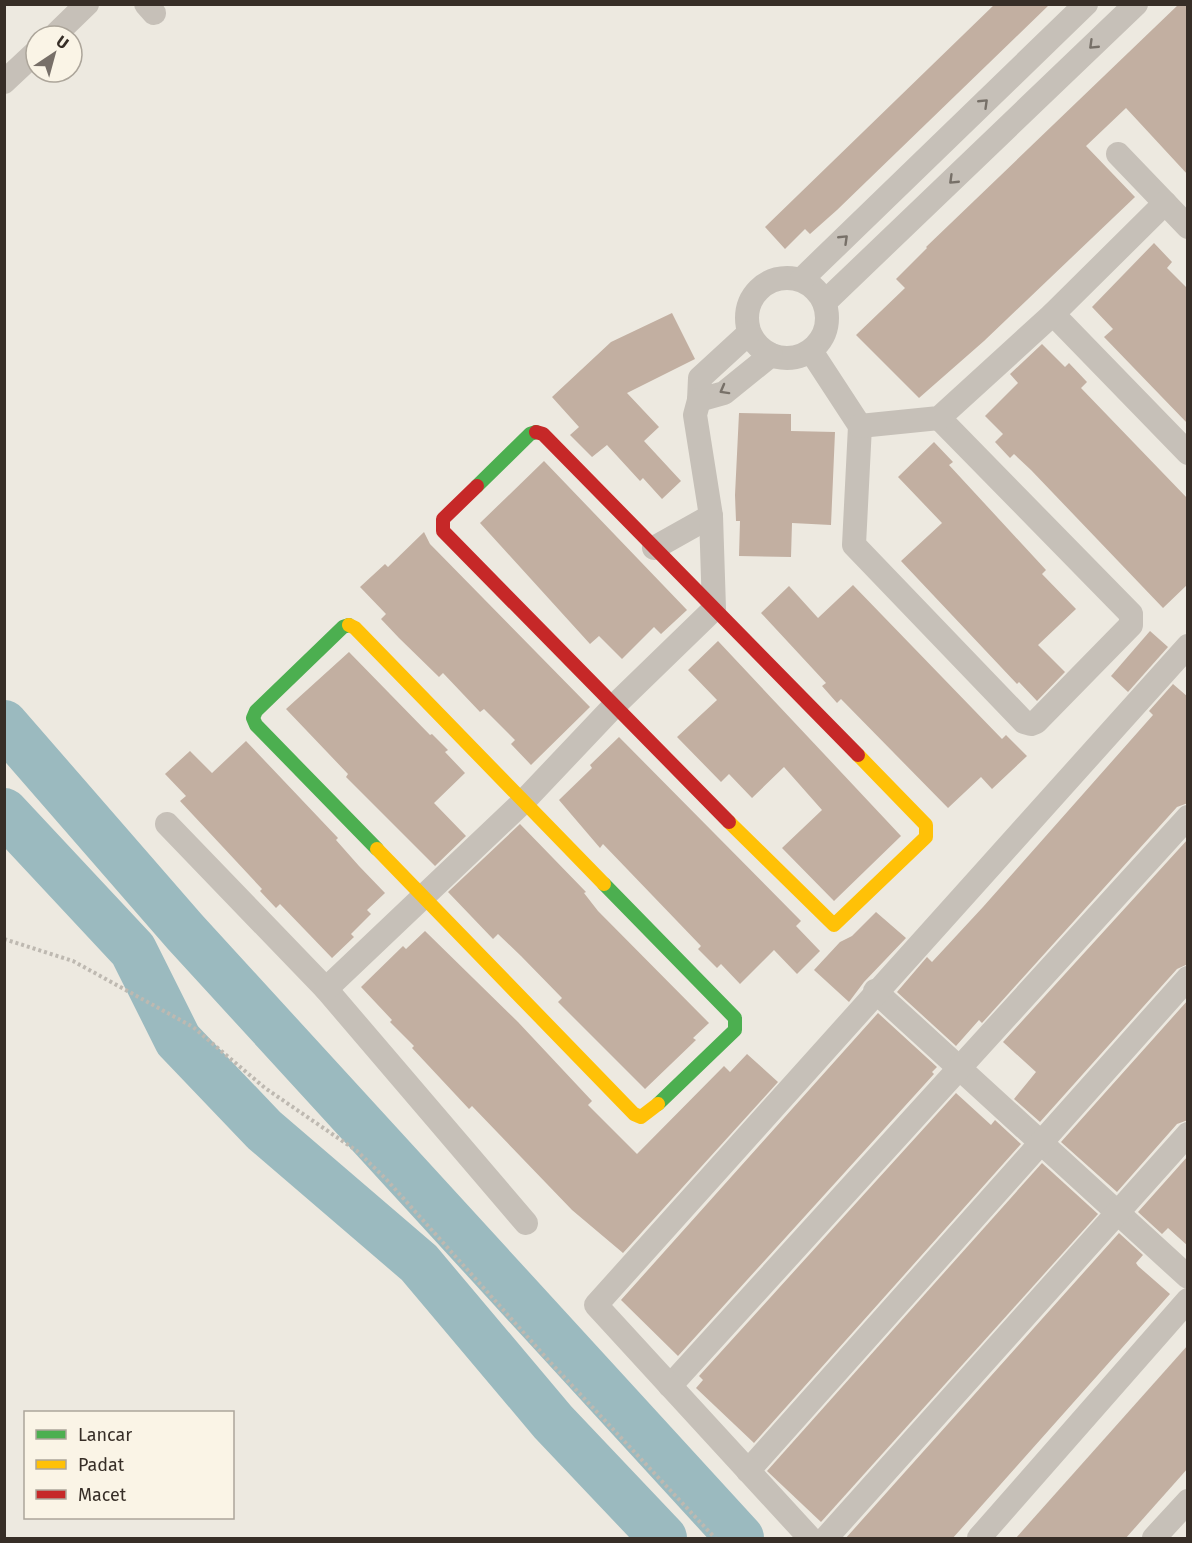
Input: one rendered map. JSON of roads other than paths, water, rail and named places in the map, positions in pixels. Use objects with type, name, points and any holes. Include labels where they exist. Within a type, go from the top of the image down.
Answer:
[{"type":"street","points":[[66,24],[87,4]]},
{"type":"street","points":[[802,279],[1086,4]]},
{"type":"street","points":[[825,302],[1136,4]]},
{"type":"street","points":[[4,82],[24,63]]},
{"type":"street","points":[[1118,154],[1188,227]]},
{"type":"street","points":[[860,426],[939,418],[1053,314],[1165,203]]},
{"type":"street","points":[[782,277],[802,279],[816,288],[825,302],[828,320],[823,338],[811,351],[792,359],[771,355],[758,346],[749,333],[746,314],[752,296],[765,283],[782,277]]},
{"type":"street","points":[[1053,314],[1188,453]]},
{"type":"street","points":[[326,988],[524,801],[615,705],[714,609],[711,516],[695,415],[699,400],[700,378],[749,333]]},
{"type":"street","points":[[811,351],[860,426],[854,545],[1024,722],[1031,724],[1131,625],[1133,619],[1131,614],[939,418]]},
{"type":"street","points":[[699,400],[724,393],[771,355]]},
{"type":"street","points":[[536,432],[543,434],[714,609],[926,825],[926,837],[834,924],[828,922],[443,531],[443,519],[530,434],[536,432]]},
{"type":"street","points":[[654,548],[711,516]]},
{"type":"street","points":[[343,627],[355,628],[524,801],[735,1018],[737,1024],[735,1030],[648,1114],[641,1117],[634,1114],[256,725],[253,718],[256,711],[343,627]]},
{"type":"street","points":[[810,1539],[596,1305],[875,992],[1182,662]]},
{"type":"street","points":[[670,1386],[1188,817]]},
{"type":"street","points":[[167,824],[326,988],[526,1223]]},
{"type":"street","points":[[748,1471],[1188,978]]},
{"type":"street","points":[[875,992],[1188,1277]]},
{"type":"street","points":[[826,1539],[1188,1134]]},
{"type":"street","points":[[979,1539],[1188,1300]]},
{"type":"street","points":[[1154,1539],[1188,1501]]},
{"type":"waterway","points":[[4,724],[185,932],[740,1538]]},
{"type":"waterway","points":[[4,812],[133,950],[178,1040],[264,1130],[419,1263],[553,1422],[663,1538]]}]
